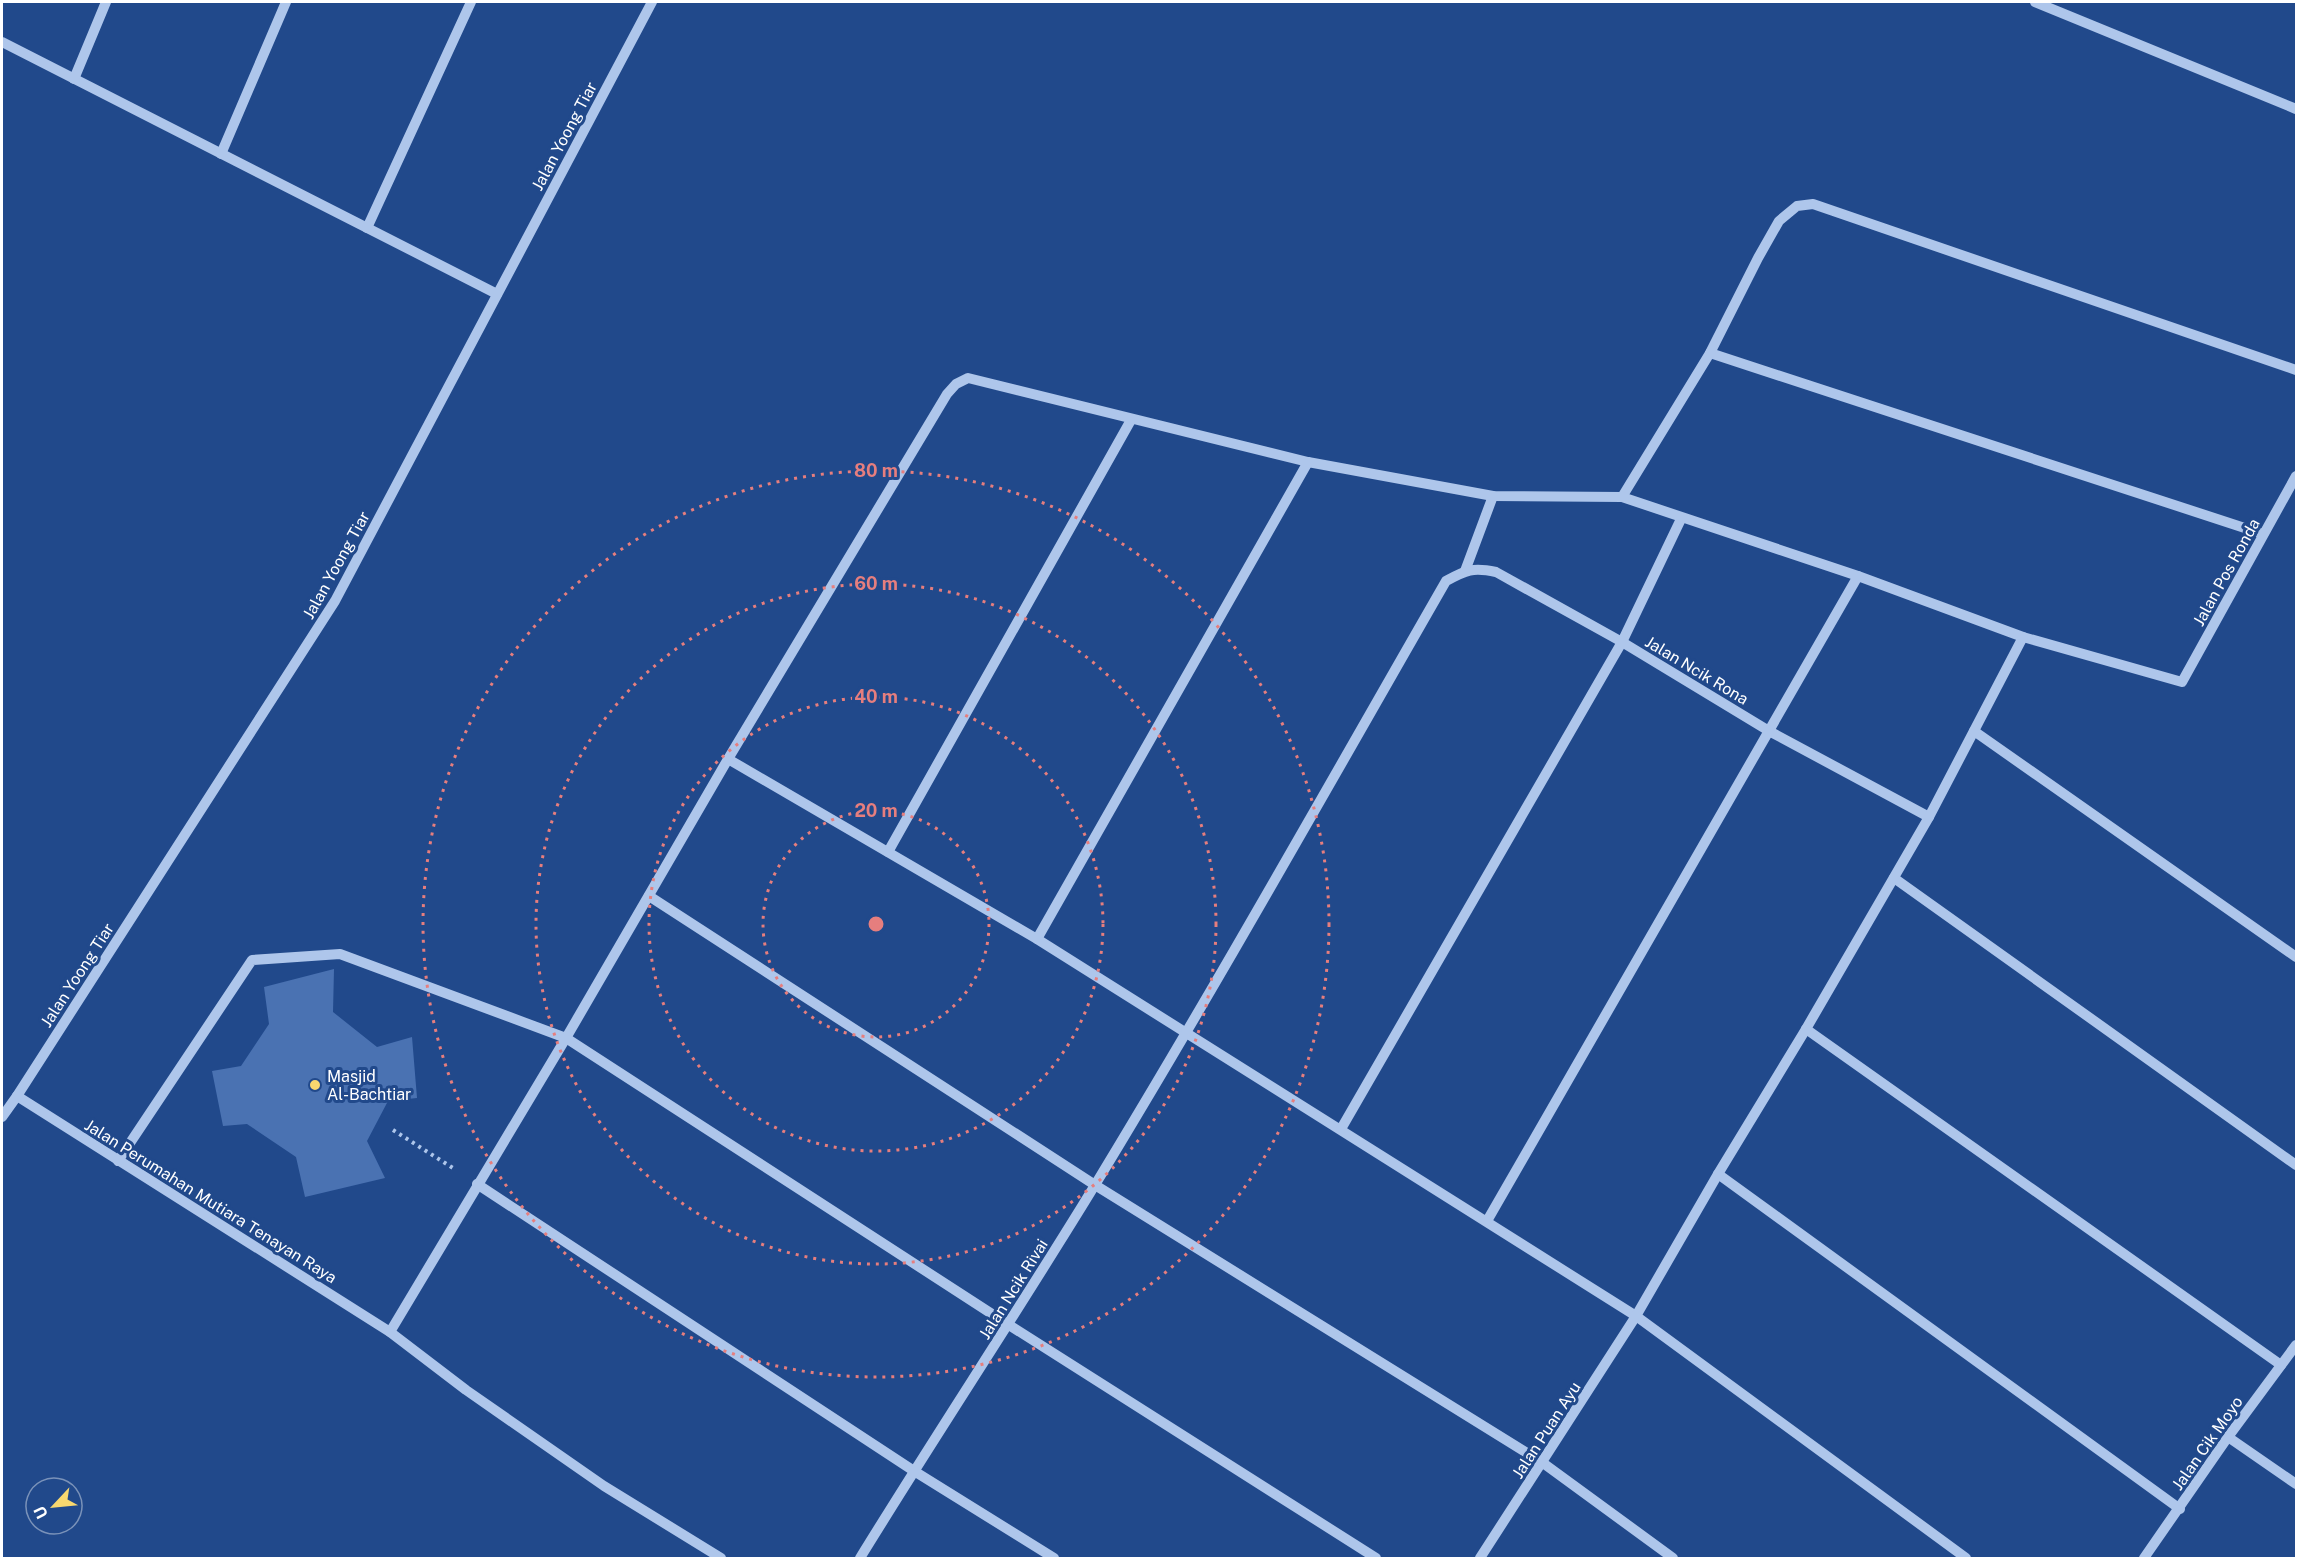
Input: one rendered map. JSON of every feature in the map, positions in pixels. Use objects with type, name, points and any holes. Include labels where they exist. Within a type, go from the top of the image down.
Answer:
[{"type":"street","points":[[75,79],[106,2]]},
{"type":"street","points":[[221,154],[286,2]]},
{"type":"street","points":[[367,228],[471,2]]},
{"type":"street","name":"Jalan Yoong Tiar","points":[[2,1117],[335,601],[652,2]]},
{"type":"street","points":[[2035,2],[2296,109]]},
{"type":"street","points":[[2,42],[497,294]]},
{"type":"street","points":[[1622,497],[1710,353],[1779,221],[1797,207],[1813,204],[2296,370]]},
{"type":"street","points":[[1710,353],[2263,534]]},
{"type":"street","points":[[390,1332],[566,1038],[728,759],[947,394],[956,384],[968,378],[1308,462],[1493,496],[1622,497],[1681,519],[1858,576],[2024,637]]},
{"type":"street","points":[[888,852],[1131,420]]},
{"type":"street","points":[[1037,939],[1308,462]]},
{"type":"street","name":"Jalan Pos Ronda","points":[[2024,637],[2182,682],[2296,476]]},
{"type":"street","points":[[1465,571],[1493,496]]},
{"type":"street","points":[[1341,1129],[1622,642],[1681,519]]},
{"type":"street","name":"Jalan Ncik Rona","points":[[1446,581],[1465,571],[1480,568],[1496,572],[1622,642],[1769,731],[1929,818]]},
{"type":"street","points":[[1486,1221],[1858,576]]},
{"type":"street","name":"Jalan Ncik Rivai","points":[[860,1558],[1009,1325],[1187,1032],[1446,581]]},
{"type":"street","name":"Jalan Puan Ayu","points":[[1480,1558],[1544,1463],[1636,1316],[1718,1174],[1806,1029],[1929,818],[2024,637]]},
{"type":"street","points":[[1974,731],[2296,957]]},
{"type":"street","points":[[728,759],[1037,939],[1636,1316],[1966,1558]]},
{"type":"street","points":[[1894,878],[2296,1165]]},
{"type":"street","points":[[649,896],[1095,1185],[1544,1463],[1673,1558]]},
{"type":"street","points":[[118,1161],[252,960],[340,954],[566,1038],[1009,1325],[1376,1558]]},
{"type":"street","points":[[1806,1029],[2282,1365]]},
{"type":"street","name":"Jalan Perumahan Mutiara Tenayan Raya","points":[[17,1096],[390,1332],[466,1389],[604,1486],[722,1558]]},
{"type":"street","points":[[1718,1174],[2180,1509]]},
{"type":"street","points":[[477,1184],[914,1472],[1054,1558]]},
{"type":"street","name":"Jalan Cik Moyo","points":[[2144,1558],[2228,1437],[2296,1345]]},
{"type":"street","points":[[2228,1437],[2296,1484]]},
{"type":"path","points":[[393,1130],[477,1184]]},
{"type":"building","name":"Masjid Al-Bachtiar","points":[[334,969],[333,1012],[377,1047],[412,1037],[417,1098],[388,1101],[367,1141],[385,1178],[305,1197],[296,1157],[247,1124],[223,1126],[212,1071],[241,1066],[269,1024],[264,987]]},
{"type":"place","name":"Masjid Al-Bachtiar","points":[[315,1085]]}]
